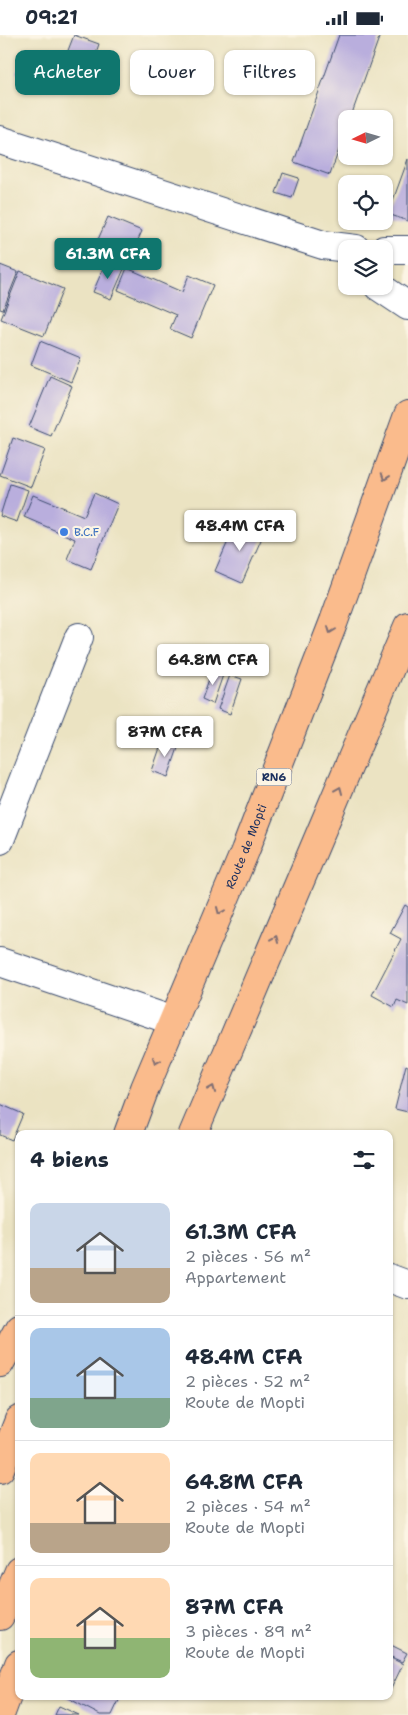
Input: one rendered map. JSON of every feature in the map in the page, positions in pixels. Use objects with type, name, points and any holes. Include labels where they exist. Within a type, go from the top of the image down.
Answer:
[{"type":"highway","name":"Route de Mopti","points":[[129,1130],[145,1088],[245,851],[331,630],[408,415]]},
{"type":"highway","points":[[195,1130],[408,626]]},
{"type":"highway","points":[[0,1363],[15,1335]]},
{"type":"highway","points":[[0,1469],[15,1430]]},
{"type":"highway","points":[[0,1616],[15,1580]]},
{"type":"highway","points":[[0,1715],[15,1675]]},
{"type":"street","points":[[0,140],[323,245],[338,247]]},
{"type":"street","points":[[323,245],[338,257]]},
{"type":"street","points":[[393,250],[408,250]]},
{"type":"street","points":[[392,295],[408,306]]},
{"type":"street","points":[[0,840],[79,637]]},
{"type":"street","points":[[0,963],[174,1021]]},
{"type":"street","points":[[393,1279],[408,1285]]},
{"type":"building","points":[[74,35],[99,44],[97,50],[68,50]]},
{"type":"building","points":[[339,35],[380,35],[353,110],[338,110],[338,152],[330,175],[294,162]]},
{"type":"building","points":[[408,159],[408,221],[393,216],[393,200]]},
{"type":"building","points":[[283,173],[299,178],[292,198],[276,193]]},
{"type":"building","points":[[108,217],[142,231],[126,267],[92,253]]},
{"type":"building","points":[[106,262],[124,269],[111,299],[93,292]]},
{"type":"building","points":[[0,265],[18,272],[3,310],[0,309]]},
{"type":"building","points":[[127,268],[182,292],[189,275],[213,285],[191,338],[170,329],[176,315],[118,290]]},
{"type":"building","points":[[20,271],[63,289],[44,336],[1,319]]},
{"type":"building","points":[[40,341],[81,358],[71,382],[31,365]]},
{"type":"building","points":[[50,376],[72,386],[51,436],[29,427]]},
{"type":"building","points":[[13,438],[45,450],[31,487],[0,475]]},
{"type":"building","points":[[10,484],[28,490],[17,522],[0,516]]},
{"type":"building","points":[[94,493],[118,504],[91,569],[67,559],[75,539],[24,517],[33,495],[84,516]]},
{"type":"building","points":[[237,521],[264,533],[242,583],[215,571]]},
{"type":"building","points":[[213,668],[224,672],[213,704],[202,699]]},
{"type":"building","points":[[230,675],[242,679],[230,714],[218,709]]},
{"type":"building","points":[[163,739],[179,745],[168,777],[152,771]]},
{"type":"building","points":[[405,905],[408,907],[408,1005],[397,1000],[394,1007],[372,995],[401,939],[390,933]]},
{"type":"building","points":[[406,1065],[408,1066],[408,1112],[395,1109]]},
{"type":"building","points":[[0,1104],[23,1114],[12,1140],[0,1135]]},
{"type":"building","points":[[393,1646],[407,1653],[402,1662],[393,1658]]},
{"type":"building","points":[[393,1659],[403,1664],[393,1685]]},
{"type":"building","points":[[72,1700],[119,1700],[112,1715],[100,1715]]},
{"type":"building","points":[[59,1706],[79,1715],[55,1715]]},
{"type":"place","name":"B.C.F","points":[[64,532]]}]
